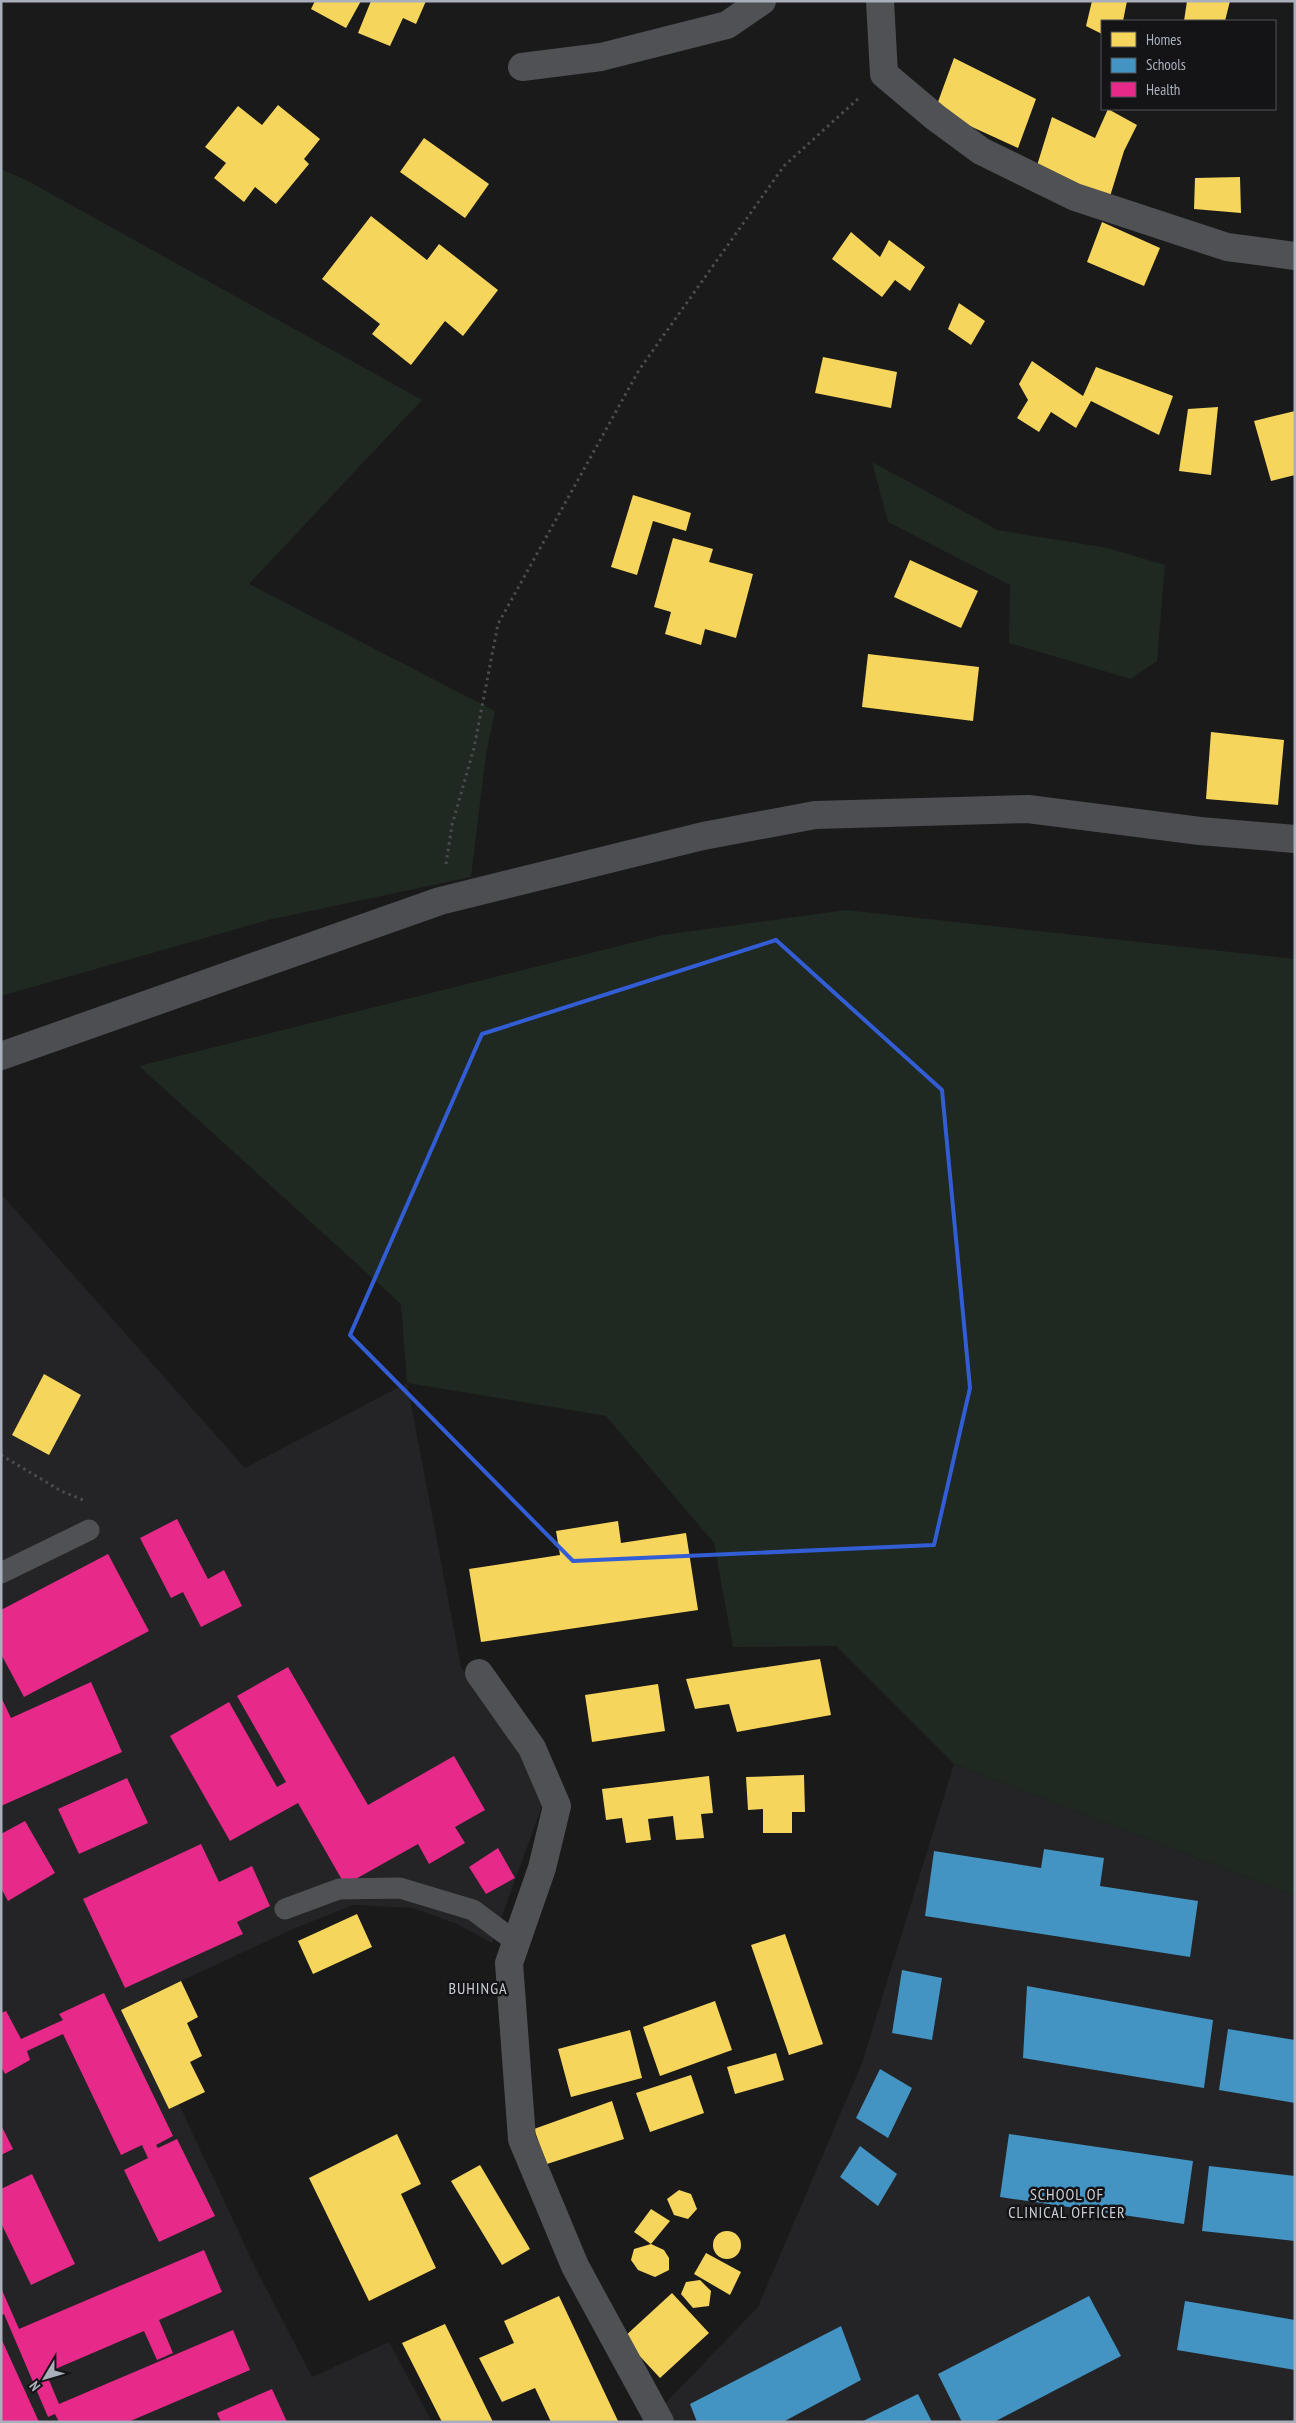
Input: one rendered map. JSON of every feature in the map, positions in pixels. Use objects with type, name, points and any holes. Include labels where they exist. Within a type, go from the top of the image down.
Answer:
[{"type":"main road","points":[[1,1056],[440,901],[703,836],[815,815],[1028,809],[1200,831],[1295,839]]},
{"type":"street","points":[[522,67],[601,56],[727,25],[762,1]]},
{"type":"street","points":[[880,1],[884,74],[935,117],[981,151],[1075,197],[1227,247],[1295,256]]},
{"type":"street","points":[[479,1673],[532,1748],[557,1806],[542,1868],[510,1963],[522,2139],[575,2266],[660,2422]]},
{"type":"lane","points":[[1,1573],[89,1530]]},
{"type":"lane","points":[[285,1909],[339,1890],[400,1888],[473,1910],[516,1942]]},
{"type":"path","points":[[440,901],[452,825],[474,748],[498,624],[639,370],[784,166],[884,74]]},
{"type":"path","points":[[1,1455],[61,1491],[82,1498],[89,1508],[91,1520],[89,1530]]},
{"type":"highlighted area","points":[[776,940],[942,1090],[970,1388],[934,1545],[573,1561],[350,1335],[482,1034]]},
{"type":"shaded area","points":[[1,169],[28,181],[422,400],[249,584],[495,711],[486,755],[471,877],[268,920],[1,996]]},
{"type":"shaded area","points":[[872,462],[998,530],[1108,548],[1165,565],[1157,661],[1131,679],[1009,643],[1010,585],[888,522]]},
{"type":"shaded area","points":[[846,910],[1295,959],[1295,1896],[954,1764],[836,1646],[733,1647],[714,1543],[606,1416],[407,1383],[401,1304],[139,1066],[663,935]]},
{"type":"shaded area","points":[[1,1194],[245,1468],[407,1383],[461,1667],[520,1751],[542,1806],[492,1943],[457,1924],[413,1908],[353,1905],[293,1929],[140,2000],[143,2027],[255,2267],[312,2377],[389,2342],[432,2422],[1,2422]]},
{"type":"shaded area","points":[[954,1764],[1295,1896],[1295,2422],[660,2422],[656,2413],[758,2307],[862,2063]]},
{"type":"building: Homes","points":[[315,1],[361,1],[346,28],[311,9]]},
{"type":"building: Homes","points":[[371,1],[426,1],[416,24],[403,18],[390,46],[358,33]]},
{"type":"building: Homes","points":[[1092,1],[1127,1],[1123,20],[1101,20],[1101,34],[1086,26]]},
{"type":"building: Homes","points":[[1187,1],[1230,1],[1225,20],[1184,20]]},
{"type":"building: Homes","points":[[954,58],[1036,99],[1018,148],[935,110]]},
{"type":"building: Homes","points":[[278,105],[320,139],[304,159],[309,164],[276,204],[255,187],[244,202],[214,178],[226,163],[205,147],[238,106],[262,125]]},
{"type":"building: Homes","points":[[1108,110],[1137,125],[1124,151],[1107,206],[1035,172],[1052,117],[1095,138]]},
{"type":"building: Homes","points":[[424,138],[489,184],[465,218],[400,172]]},
{"type":"building: Homes","points":[[1240,177],[1241,213],[1194,209],[1195,178]]},
{"type":"building: Homes","points":[[371,216],[427,260],[439,244],[498,290],[463,336],[445,321],[411,365],[372,334],[380,324],[322,279]]},
{"type":"building: Homes","points":[[1102,222],[1160,248],[1144,286],[1087,262]]},
{"type":"building: Homes","points":[[851,232],[880,257],[889,240],[925,267],[910,291],[895,280],[882,297],[832,259]]},
{"type":"building: Homes","points":[[959,303],[985,321],[971,345],[948,329]]},
{"type":"building: Homes","points":[[823,357],[897,372],[891,408],[815,393]]},
{"type":"building: Homes","points":[[1032,361],[1083,396],[1096,367],[1173,396],[1159,435],[1091,401],[1076,428],[1051,412],[1039,432],[1017,418],[1028,400],[1019,384]]},
{"type":"building: Homes","points":[[1218,407],[1211,475],[1179,471],[1188,409]]},
{"type":"building: Homes","points":[[1295,411],[1295,475],[1271,481],[1254,421]]},
{"type":"building: Homes","points":[[633,495],[691,513],[686,531],[653,521],[637,575],[611,567]]},
{"type":"building: Homes","points":[[673,538],[713,549],[709,562],[753,574],[736,638],[705,629],[701,645],[665,634],[671,612],[654,607]]},
{"type":"building: Homes","points":[[910,560],[978,591],[961,628],[894,597]]},
{"type":"building: Homes","points":[[868,654],[979,667],[973,721],[862,707]]},
{"type":"building: Homes","points":[[1211,732],[1284,740],[1278,805],[1206,799]]},
{"type":"building: Homes","points":[[44,1374],[81,1395],[49,1455],[12,1435]]},
{"type":"building: Homes","points":[[618,1521],[621,1543],[686,1533],[698,1610],[481,1642],[469,1569],[560,1555],[556,1531]]},
{"type":"building: Homes","points":[[820,1659],[831,1715],[737,1732],[729,1704],[695,1709],[686,1679]]},
{"type":"building: Homes","points":[[658,1684],[665,1731],[592,1742],[585,1695]]},
{"type":"building: Homes","points":[[804,1775],[805,1812],[792,1812],[792,1833],[763,1833],[763,1809],[748,1810],[746,1777]]},
{"type":"building: Homes","points":[[709,1776],[713,1813],[701,1814],[704,1838],[676,1840],[673,1816],[648,1819],[651,1840],[626,1843],[622,1818],[606,1820],[602,1789]]},
{"type":"building: Homes","points":[[357,1914],[372,1947],[313,1974],[298,1941]]},
{"type":"building: Homes","points":[[785,1934],[823,2044],[789,2055],[751,1945]]},
{"type":"building: Homes","points":[[181,1981],[198,2017],[187,2023],[202,2056],[190,2062],[205,2092],[169,2109],[121,2010]]},
{"type":"building: Homes","points":[[715,2001],[732,2050],[660,2076],[643,2027]]},
{"type":"building: Homes","points":[[630,2030],[642,2078],[571,2097],[558,2049]]},
{"type":"building: Homes","points":[[776,2053],[784,2080],[735,2094],[727,2067]]},
{"type":"building: Homes","points":[[691,2075],[704,2113],[650,2132],[636,2093]]},
{"type":"building: Homes","points":[[612,2101],[624,2139],[547,2164],[534,2129]]},
{"type":"building: Homes","points":[[397,2134],[421,2184],[401,2194],[436,2268],[369,2301],[309,2178]]},
{"type":"building: Homes","points":[[480,2165],[530,2249],[502,2265],[451,2181]]},
{"type":"building: Homes","points":[[679,2190],[691,2194],[697,2209],[688,2219],[674,2215],[667,2199]]},
{"type":"building: Homes","points":[[651,2209],[670,2221],[651,2244],[634,2232]]},
{"type":"building: Homes","points":[[727,2231],[737,2235],[741,2245],[737,2255],[727,2259],[717,2255],[713,2245],[717,2235]]},
{"type":"building: Homes","points":[[651,2244],[664,2250],[669,2258],[669,2270],[655,2277],[638,2270],[631,2260],[634,2249]]},
{"type":"building: Homes","points":[[706,2253],[741,2272],[730,2295],[694,2274]]},
{"type":"building: Homes","points":[[700,2280],[711,2291],[709,2306],[693,2308],[681,2294],[686,2282]]},
{"type":"building: Homes","points":[[672,2293],[709,2333],[660,2378],[623,2338]]},
{"type":"building: Homes","points":[[559,2296],[618,2421],[616,2422],[551,2422],[535,2388],[502,2402],[479,2358],[514,2343],[504,2321]]},
{"type":"building: Homes","points":[[445,2324],[493,2422],[442,2422],[402,2343]]},
{"type":"building: Schools","points":[[1044,1849],[1104,1858],[1100,1886],[1198,1901],[1190,1957],[925,1916],[934,1851],[1041,1868]]},
{"type":"building: Schools","points":[[902,1970],[942,1978],[932,2040],[892,2033]]},
{"type":"building: Schools","points":[[1027,1986],[1213,2020],[1204,2088],[1023,2058]]},
{"type":"building: Schools","points":[[1228,2029],[1295,2040],[1295,2103],[1219,2090]]},
{"type":"building: Schools","points":[[880,2069],[912,2088],[888,2138],[856,2118]]},
{"type":"building: Schools","points":[[1009,2134],[1193,2161],[1184,2224],[1000,2197]]},
{"type":"building: Schools","points":[[860,2146],[897,2174],[878,2206],[840,2177]]},
{"type":"building: Schools","points":[[1209,2166],[1295,2176],[1295,2241],[1202,2231]]},
{"type":"building: Schools","points":[[1089,2296],[1121,2356],[994,2422],[962,2422],[938,2374]]},
{"type":"building: Schools","points":[[1185,2301],[1295,2320],[1295,2370],[1177,2350]]},
{"type":"building: Schools","points":[[841,2326],[861,2380],[783,2422],[697,2422],[690,2404]]},
{"type":"building: Schools","points":[[918,2394],[932,2422],[861,2422]]},
{"type":"building: Health","points":[[177,1519],[208,1579],[224,1570],[242,1606],[201,1627],[183,1592],[171,1598],[140,1538]]},
{"type":"building: Health","points":[[108,1554],[149,1631],[24,1697],[1,1654],[1,1610]]},
{"type":"building: Health","points":[[288,1667],[368,1805],[454,1756],[485,1810],[455,1827],[465,1843],[429,1864],[418,1844],[345,1885],[298,1803],[230,1841],[170,1736],[229,1702],[277,1787],[286,1782],[237,1696]]},
{"type":"building: Health","points":[[91,1682],[122,1752],[1,1806],[1,1697],[11,1718]]},
{"type":"building: Health","points":[[127,1778],[148,1823],[79,1854],[58,1809]]},
{"type":"building: Health","points":[[25,1821],[55,1873],[8,1901],[1,1888],[1,1834]]},
{"type":"building: Health","points":[[201,1844],[219,1882],[252,1866],[270,1906],[237,1922],[243,1934],[125,1988],[83,1899]]},
{"type":"building: Health","points":[[498,1848],[515,1878],[486,1894],[469,1867]]},
{"type":"building: Health","points":[[104,1993],[173,2136],[156,2145],[158,2148],[177,2139],[215,2216],[159,2242],[124,2170],[148,2158],[142,2145],[121,2155],[63,2034],[27,2051],[30,2060],[5,2074],[1,2066],[1,2013],[6,2011],[21,2039],[63,2020],[59,2014]]},
{"type":"building: Health","points":[[1,2125],[13,2149],[1,2155]]},
{"type":"building: Health","points":[[32,2174],[75,2264],[31,2285],[1,2223],[1,2189]]},
{"type":"building: Health","points":[[204,2250],[222,2292],[159,2320],[173,2353],[157,2360],[144,2331],[46,2373],[59,2404],[233,2330],[250,2370],[128,2422],[59,2422],[55,2414],[48,2417],[4,2314],[1,2315],[1,2288],[19,2329]]},
{"type":"building: Health","points":[[1,2338],[39,2422],[1,2422]]},
{"type":"building: Health","points":[[272,2389],[287,2422],[221,2422],[217,2413]]},
{"type":"district","name":"BUHINGA","points":[[478,1988]]},
{"type":"district","name":"SCHOOL OF CLINICAL OFFICER","points":[[1067,2203]]}]
